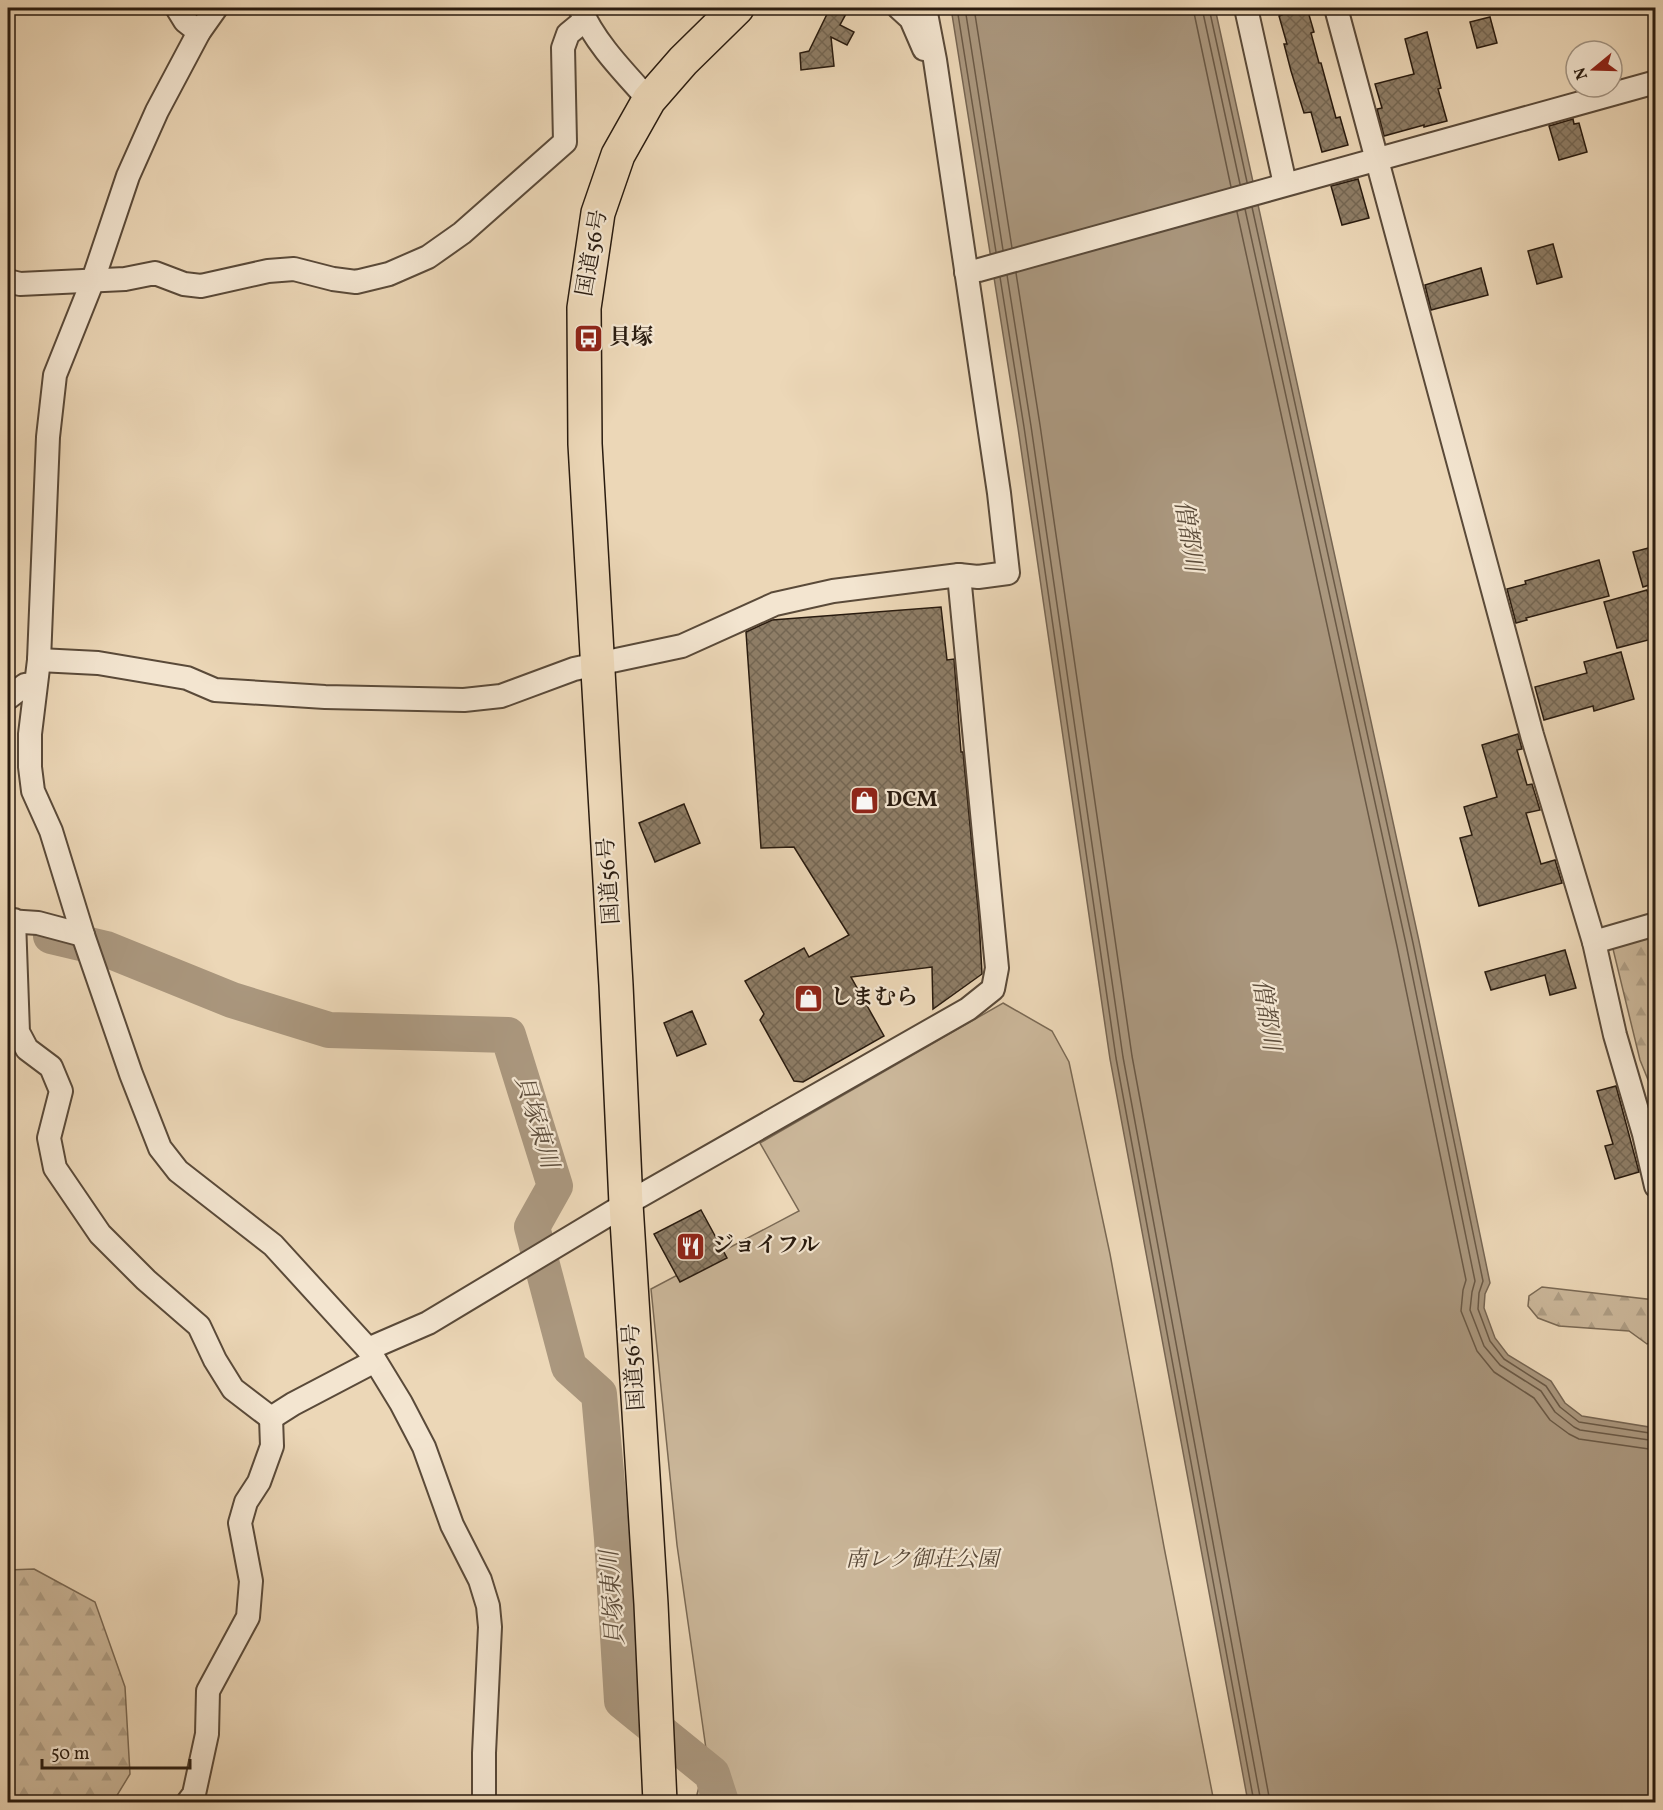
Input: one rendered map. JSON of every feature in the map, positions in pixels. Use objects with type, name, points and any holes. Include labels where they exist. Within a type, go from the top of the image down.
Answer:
[{"type":"highway","name":"国道56号","points":[[660,1803],[651,1604],[626,1204],[585,444],[584,308],[598,213],[618,155],[649,100],[683,61],[737,8]]},
{"type":"street","points":[[177,8],[185,21],[199,32]]},
{"type":"street","points":[[216,8],[199,32],[157,111],[128,176],[93,280],[56,375],[48,437],[39,660],[30,734],[33,791],[51,831],[83,935],[131,1074],[160,1148],[178,1171],[273,1245],[372,1355],[424,1447],[452,1525],[480,1580],[488,1606],[490,1627],[484,1803]]},
{"type":"street","points":[[899,8],[911,19],[926,54],[935,60]]},
{"type":"street","points":[[39,660],[110,665],[187,678],[215,690],[325,697],[464,700],[501,696],[574,669],[682,646],[775,604],[833,591],[959,575],[978,577],[1008,573],[972,271],[925,8]]},
{"type":"street","points":[[1246,8],[1278,186]]},
{"type":"street","points":[[1336,8],[1532,735],[1594,942],[1615,1035],[1644,1134],[1656,1186]]},
{"type":"street","points":[[8,281],[20,284],[125,279],[155,273],[184,284],[201,286],[267,271],[294,269],[356,282],[389,274],[428,256],[462,233],[565,142],[563,48],[568,34],[583,14],[609,55],[649,100]]},
{"type":"street","points":[[972,271],[1656,82]]},
{"type":"street","points":[[271,1418],[372,1355],[379,1343],[428,1323],[626,1204],[968,1009],[993,989],[997,968],[959,575]]},
{"type":"street","points":[[8,698],[25,685],[36,684]]},
{"type":"street","points":[[83,935],[38,923],[11,921],[18,1032],[27,1049],[51,1067],[61,1092],[49,1138],[55,1168],[100,1234],[146,1280],[200,1326],[215,1360],[233,1389],[271,1418]]},
{"type":"street","points":[[1594,942],[1656,924]]},
{"type":"street","points":[[188,1803],[194,1794],[207,1734],[208,1691],[248,1617],[251,1581],[240,1523],[246,1502],[259,1482],[272,1446],[271,1418]]},
{"type":"green space","points":[[1655,932],[1655,1097],[1640,1060],[1613,949],[1618,943]]},
{"type":"green space","name":"南レク御荘公園","points":[[1003,1003],[1052,1031],[1069,1062],[1110,1254],[1214,1802],[695,1802],[707,1756],[677,1545],[651,1289],[799,1211],[760,1143]]},
{"type":"green space","points":[[1542,1287],[1655,1300],[1655,1341],[1647,1344],[1629,1331],[1559,1326],[1538,1318],[1528,1306],[1529,1296]]},
{"type":"green space","points":[[34,1569],[95,1602],[125,1687],[130,1774],[113,1802],[8,1802],[8,1570]]},
{"type":"water","name":"僧都川","points":[[951,8],[1215,8],[1419,941],[1490,1283],[1485,1294],[1484,1308],[1495,1338],[1508,1355],[1551,1381],[1565,1403],[1582,1416],[1655,1428],[1655,1802],[1248,1802],[1110,1059],[1018,428]]},
{"type":"building","points":[[830,8],[838,8],[847,12],[840,25],[854,32],[847,45],[831,37],[834,66],[801,70],[800,53],[809,51]]},
{"type":"building","points":[[1280,8],[1307,8],[1319,63],[1321,63],[1336,118],[1340,117],[1348,145],[1322,152],[1311,112],[1304,113],[1291,71],[1284,44],[1287,44],[1279,16],[1282,15]]},
{"type":"building","points":[[1490,17],[1497,43],[1477,48],[1470,22]]},
{"type":"building","points":[[1427,32],[1447,121],[1384,136],[1377,109],[1382,108],[1375,84],[1414,74],[1405,39]]},
{"type":"building","points":[[1573,119],[1574,124],[1579,123],[1587,152],[1559,160],[1549,126]]},
{"type":"building","points":[[1358,179],[1369,218],[1342,225],[1331,186]]},
{"type":"building","points":[[1553,244],[1562,277],[1537,284],[1528,251]]},
{"type":"building","points":[[1481,268],[1488,295],[1431,310],[1425,285]]},
{"type":"building","points":[[1656,546],[1656,583],[1643,587],[1633,552]]},
{"type":"building","points":[[1599,560],[1609,596],[1526,618],[1527,620],[1516,623],[1507,589],[1526,584],[1525,581]]},
{"type":"building","points":[[1647,590],[1656,622],[1656,638],[1617,648],[1604,602]]},
{"type":"building","name":"DCM","points":[[941,607],[947,660],[954,659],[961,752],[963,752],[979,919],[982,974],[933,1009],[932,967],[851,977],[884,1036],[803,1082],[794,1081],[760,1020],[764,1014],[745,981],[804,948],[809,957],[849,935],[794,847],[761,848],[746,632],[772,620]]},
{"type":"building","points":[[1621,652],[1634,699],[1594,711],[1593,706],[1544,720],[1535,687],[1587,673],[1584,662]]},
{"type":"building","points":[[1518,734],[1522,749],[1517,750],[1527,785],[1532,784],[1540,810],[1526,813],[1541,864],[1555,860],[1562,883],[1479,906],[1460,838],[1472,835],[1464,807],[1497,797],[1482,745]]},
{"type":"building","points":[[684,804],[700,843],[655,862],[639,823]]},
{"type":"building","points":[[1565,950],[1576,988],[1550,995],[1545,975],[1491,990],[1485,972]]},
{"type":"building","points":[[692,1011],[706,1044],[677,1056],[664,1023]]},
{"type":"building","points":[[1616,1086],[1639,1172],[1615,1179],[1605,1146],[1613,1144],[1597,1091]]},
{"type":"building","name":"ジョイフル","points":[[701,1210],[727,1258],[680,1282],[654,1234]]},
{"type":"waterway","name":"貝塚東川","points":[[51,936],[106,949],[232,1000],[329,1030],[508,1035],[555,1186],[532,1227],[569,1367],[599,1394],[612,1539],[622,1701],[712,1774],[721,1802]]},
{"type":"place","name":"貝塚","points":[[588,338]]},
{"type":"place","name":"DCM","points":[[865,800]]},
{"type":"place","name":"しまむら","points":[[809,998]]},
{"type":"place","name":"ジョイフル","points":[[691,1246]]}]
